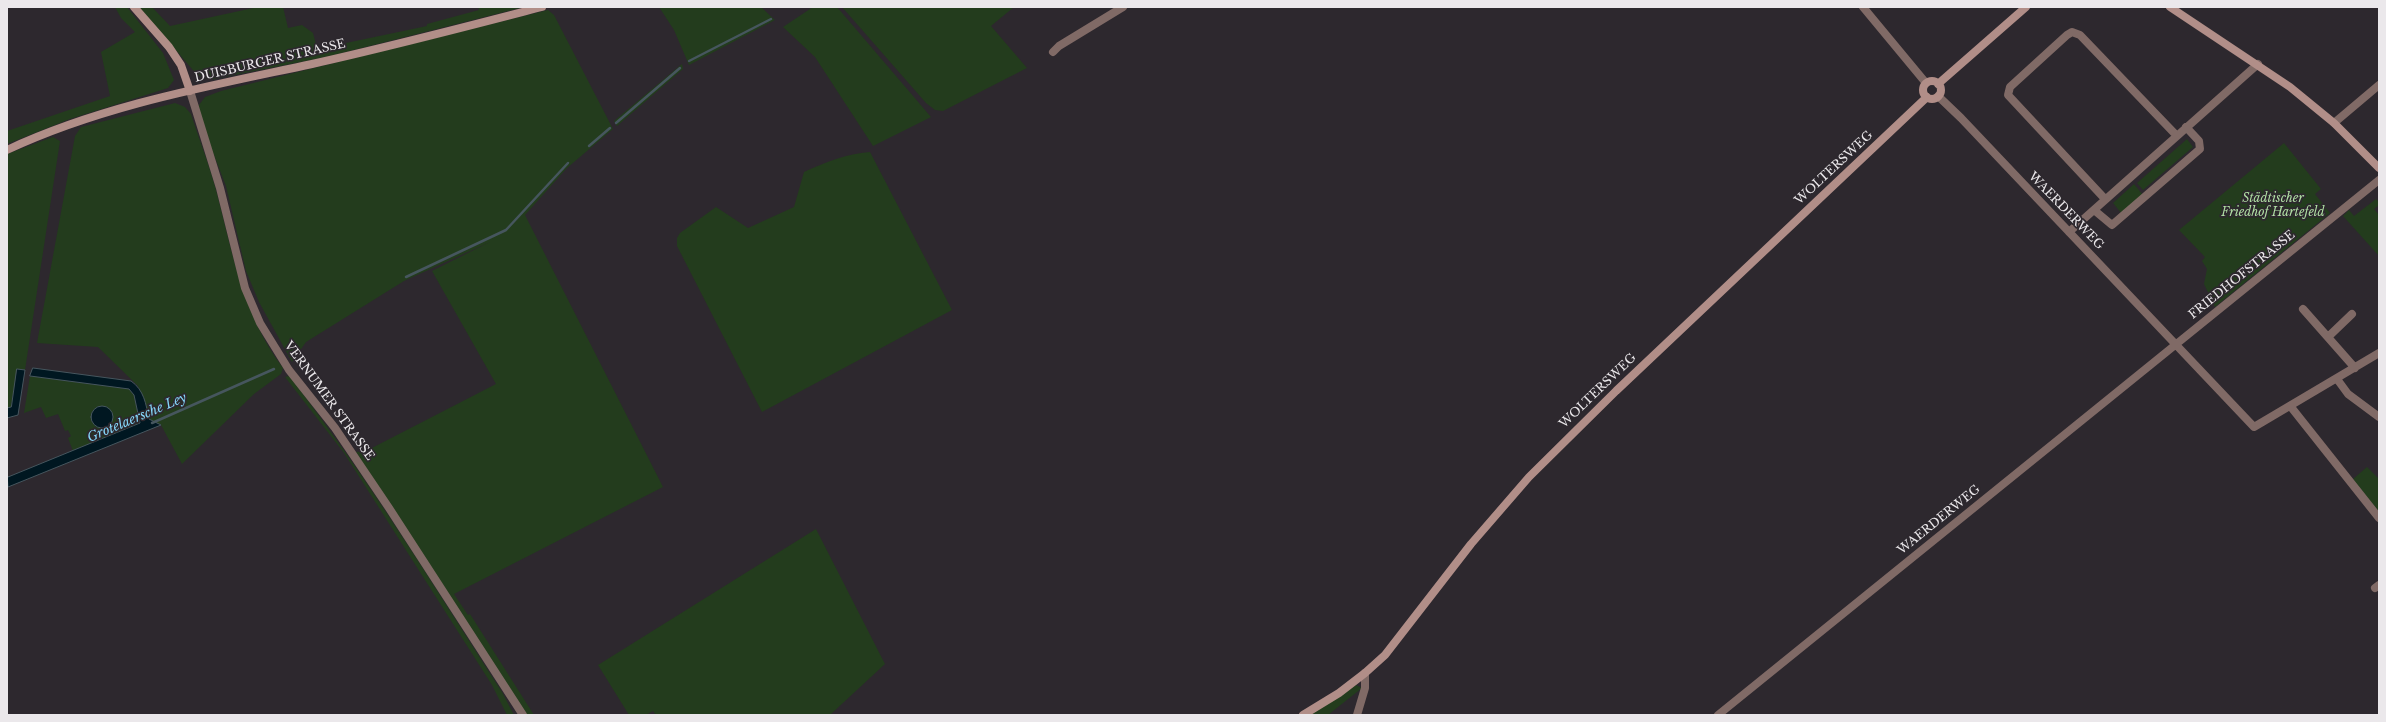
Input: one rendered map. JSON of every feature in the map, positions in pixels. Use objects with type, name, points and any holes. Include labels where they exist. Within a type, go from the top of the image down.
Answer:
[{"type":"street","name":"VERNUMER STRASSE","points":[[134,7],[170,47],[181,65],[220,188],[245,288],[260,323],[289,370],[335,428],[389,508],[522,715]]},
{"type":"street","name":"DUISBURGER STRASSE","points":[[7,150],[85,120],[190,91],[403,43],[542,7]]},
{"type":"street","points":[[1053,52],[1059,46],[1123,7]]},
{"type":"street","points":[[1862,7],[1926,83]]},
{"type":"street","points":[[1938,84],[2026,7]]},
{"type":"street","points":[[2170,7],[2204,31],[2258,64],[2334,123],[2379,168]]},
{"type":"street","points":[[2105,200],[2008,95],[2010,87],[2067,35],[2072,32],[2080,35],[2177,136]]},
{"type":"street","points":[[2069,232],[2258,64]]},
{"type":"street","points":[[1932,81],[1938,84],[1940,88],[1938,96],[1932,98],[1927,97],[1923,90],[1926,83],[1932,81]]},
{"type":"street","points":[[2334,123],[2379,85]]},
{"type":"street","name":"WAERDERWEG","points":[[1938,96],[2254,427],[2291,407],[2379,353]]},
{"type":"street","name":"WOLTERSWEG","points":[[1303,715],[1340,693],[1365,674],[1385,655],[1471,544],[1529,476],[1616,391],[1927,97]]},
{"type":"street","points":[[2094,210],[2112,226],[2194,154],[2201,145],[2186,127]]},
{"type":"street","name":"FRIEDHOFSTRASSE","points":[[2176,344],[2379,180]]},
{"type":"street","points":[[2303,309],[2355,368]]},
{"type":"street","points":[[2328,337],[2352,314]]},
{"type":"street","name":"WAERDERWEG","points":[[1718,715],[2176,344]]},
{"type":"street","points":[[2337,378],[2348,394],[2379,418]]},
{"type":"street","points":[[2291,407],[2379,518]]},
{"type":"street","points":[[1357,715],[1365,688],[1365,674]]},
{"type":"street","name":"VERNUMER STRASSE","points":[[513,703],[518,715]]},
{"type":"green space","points":[[115,7],[127,7],[163,53],[174,80],[168,88],[70,119],[7,144],[7,131],[110,96],[101,52],[135,32],[121,18]]},
{"type":"green space","points":[[139,7],[152,7],[170,26],[258,7],[283,7],[288,28],[302,25],[313,33],[318,52],[346,43],[427,26],[427,24],[479,10],[478,7],[524,7],[326,57],[209,80],[198,75],[192,69]]},
{"type":"green space","points":[[659,7],[761,7],[775,20],[689,65],[674,30]]},
{"type":"green space","points":[[813,7],[837,7],[931,117],[873,146],[815,57],[783,27]]},
{"type":"green space","points":[[842,7],[1014,7],[991,26],[1027,68],[943,111],[935,110],[926,103]]},
{"type":"green space","points":[[548,10],[554,15],[613,129],[567,168],[525,215],[663,487],[454,594],[468,615],[470,614],[534,715],[525,715],[356,452],[366,451],[496,384],[432,271],[490,242],[404,281],[306,342],[292,362],[259,302],[246,271],[226,186],[200,119],[199,105],[205,97],[221,91]]},
{"type":"green space","points":[[682,64],[683,69],[617,126],[614,121]]},
{"type":"green space","points":[[175,103],[185,107],[191,114],[213,180],[240,282],[258,326],[269,347],[283,368],[281,374],[254,394],[182,464],[161,425],[149,419],[146,405],[138,386],[98,347],[37,343],[75,136],[81,127]]},
{"type":"green space","points":[[53,137],[60,141],[25,370],[17,369],[11,407],[7,408],[7,154]]},
{"type":"green space","points":[[2187,139],[2193,147],[2143,190],[2137,183]]},
{"type":"green space","name":"Städtischer Friedhof Hartefeld","points":[[2284,143],[2321,189],[2315,194],[2330,213],[2215,307],[2204,284],[2207,269],[2202,261],[2205,257],[2179,230]]},
{"type":"green space","points":[[870,152],[952,310],[762,412],[677,246],[677,238],[680,233],[716,207],[748,228],[794,207],[804,172],[836,159]]},
{"type":"green space","points":[[2134,184],[2143,195],[2122,214],[2113,203]]},
{"type":"green space","points":[[2376,199],[2379,202],[2379,205],[2374,209],[2379,215],[2379,256],[2343,216],[2349,210],[2354,216]]},
{"type":"green space","points":[[30,376],[129,389],[134,395],[140,423],[73,451],[68,438],[71,436],[68,430],[65,431],[58,414],[46,418],[41,407],[24,413]]},
{"type":"green space","points":[[289,376],[318,414],[399,531],[502,692],[514,715],[507,715],[492,685],[344,453],[285,377]]},
{"type":"green space","points":[[2367,467],[2379,479],[2378,511],[2353,479]]},
{"type":"green space","points":[[816,529],[885,664],[830,715],[656,715],[653,711],[646,715],[629,715],[598,665]]},
{"type":"green space","points":[[1356,685],[1362,688],[1328,715],[1309,715]]},
{"type":"water","points":[[33,368],[131,381],[142,393],[149,419],[161,425],[8,487],[7,474],[8,477],[140,423],[134,395],[129,389],[30,376]]},
{"type":"water","points":[[17,369],[25,370],[18,415],[7,418],[7,408],[11,407]]},
{"type":"water","points":[[102,406],[110,409],[113,417],[110,425],[102,428],[94,425],[91,417],[94,409]]},
{"type":"waterway","name":"Grotelaersche Ley","points":[[689,61],[771,19]]},
{"type":"waterway","name":"Grotelaersche Ley","points":[[616,123],[680,68]]},
{"type":"waterway","name":"Grotelaersche Ley","points":[[589,146],[610,128]]},
{"type":"waterway","name":"Grotelaersche Ley","points":[[406,277],[506,230],[568,163]]},
{"type":"waterway","name":"Grotelaersche Ley","points":[[152,423],[274,369]]}]
